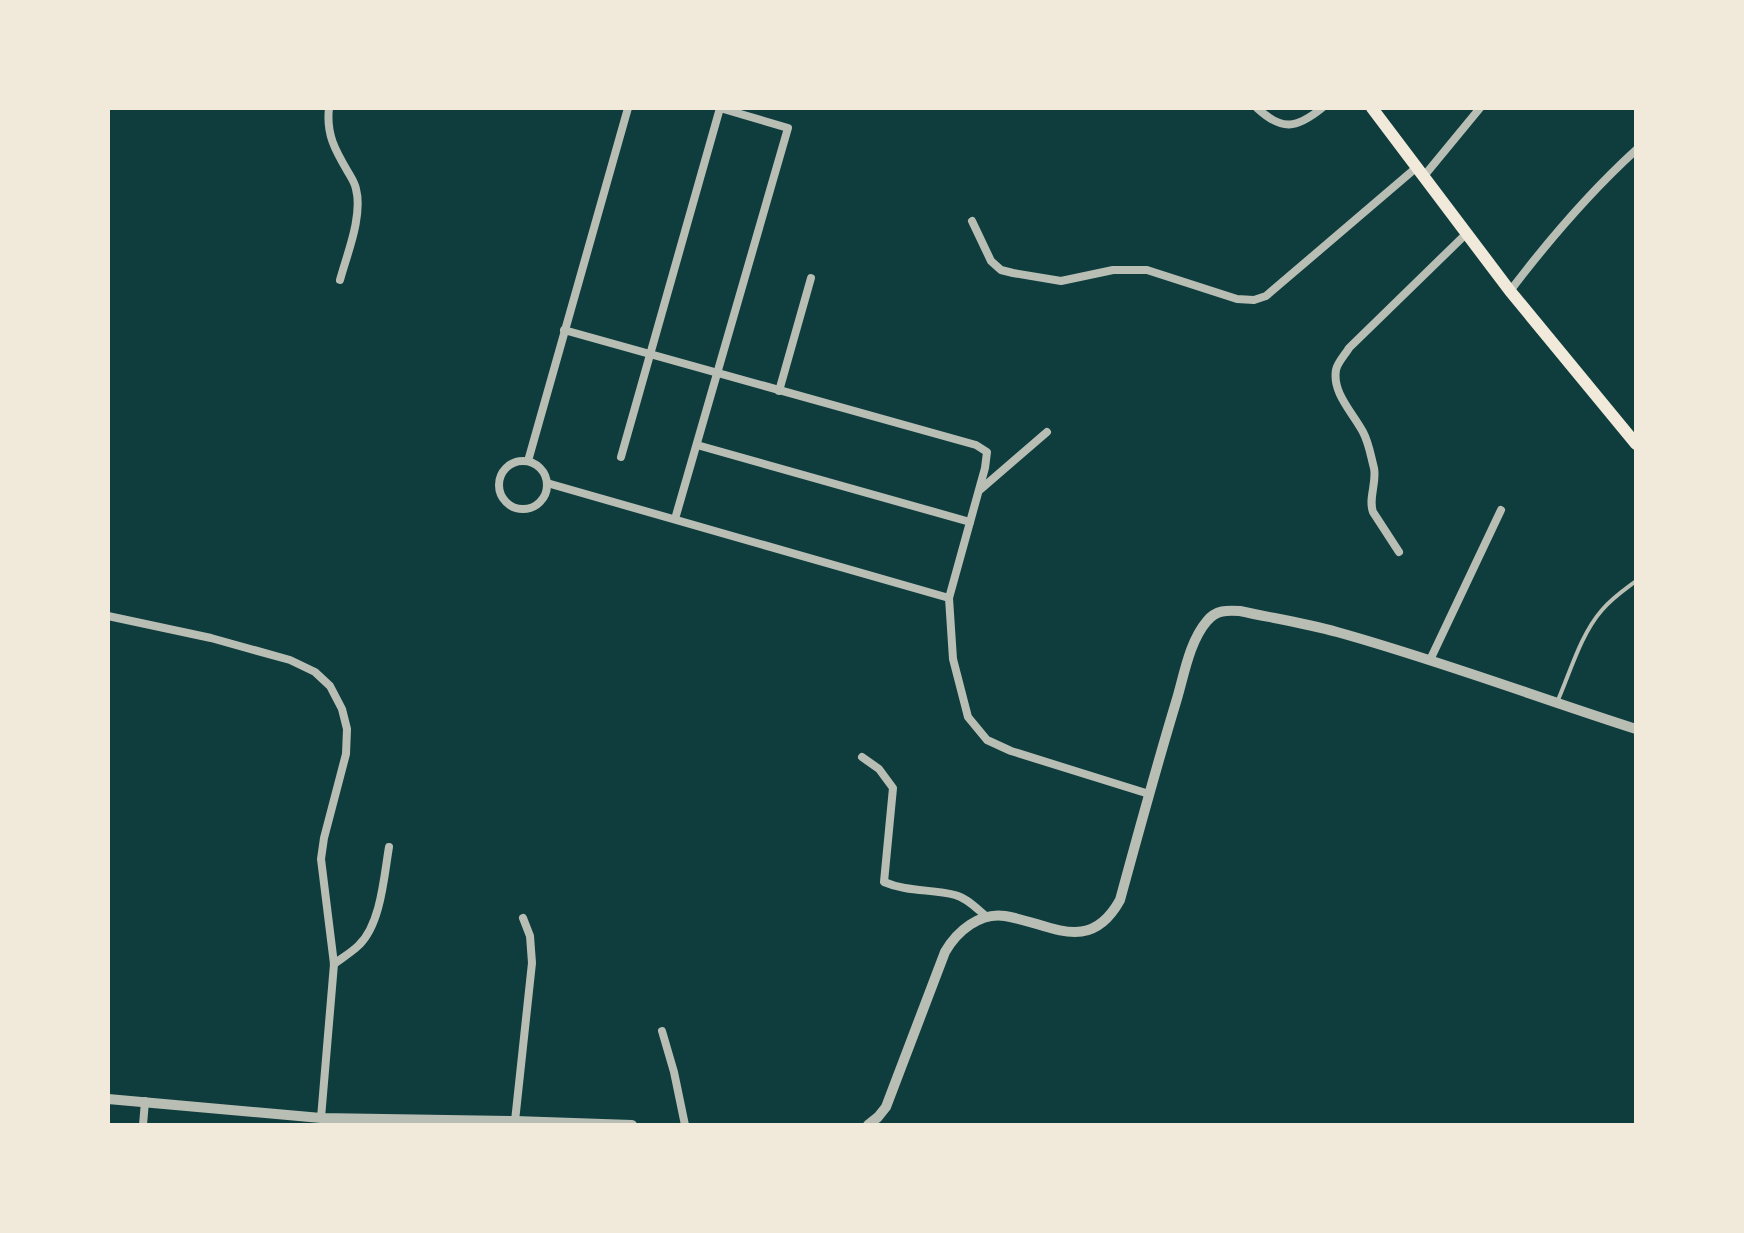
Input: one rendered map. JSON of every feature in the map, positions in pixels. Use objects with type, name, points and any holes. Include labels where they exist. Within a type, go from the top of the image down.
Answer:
[{"type":"main road","points":[[1372,108],[1510,291],[1636,444]]},
{"type":"street","points":[[329,108],[331,143],[356,185],[358,199],[357,217],[340,280]]},
{"type":"street","points":[[528,461],[628,108]]},
{"type":"street","points":[[621,457],[720,108],[788,128],[675,519]]},
{"type":"street","points":[[1257,108],[1271,121],[1299,124],[1322,108]]},
{"type":"street","points":[[972,221],[991,261],[1001,270],[1061,281],[1113,270],[1147,270],[1237,299],[1254,300],[1266,296],[1420,171],[1480,108]]},
{"type":"street","points":[[1510,291],[1567,221],[1636,150]]},
{"type":"street","points":[[1399,552],[1373,512],[1371,506],[1376,475],[1373,462],[1365,435],[1341,397],[1336,384],[1336,368],[1349,348],[1467,233]]},
{"type":"street","points":[[779,391],[811,278]]},
{"type":"street","points":[[564,330],[976,445],[987,452],[949,598],[953,659],[968,717],[987,740],[1011,751],[1149,794]]},
{"type":"street","points":[[979,490],[1047,432]]},
{"type":"street","points":[[697,445],[970,522]]},
{"type":"street","points":[[528,461],[541,468],[547,483],[543,499],[537,505],[521,509],[506,503],[498,488],[501,473],[513,462],[528,461]]},
{"type":"street","points":[[547,483],[949,598]]},
{"type":"street","points":[[1430,660],[1501,510]]},
{"type":"street","points":[[868,1125],[886,1107],[953,938],[971,924],[987,917],[1004,916],[1055,930],[1080,932],[1096,927],[1113,912],[1120,900],[1192,648],[1204,623],[1214,614],[1225,610],[1240,611],[1333,630],[1636,729]]},
{"type":"street","points":[[108,616],[211,638],[290,660],[315,672],[330,686],[342,709],[347,729],[346,754],[321,859],[334,964],[321,1118]]},
{"type":"street","points":[[862,757],[879,769],[893,788],[884,882],[895,887],[957,895],[987,917]]},
{"type":"street","points":[[334,964],[361,943],[369,932],[377,913],[389,847]]},
{"type":"street","points":[[515,1121],[532,963],[530,936],[523,918]]},
{"type":"street","points":[[662,1031],[685,1125]]},
{"type":"street","points":[[108,1099],[321,1118],[632,1125]]},
{"type":"street","points":[[143,1125],[145,1101]]},
{"type":"lane","points":[[1556,704],[1588,630],[1601,611],[1636,581]]}]
